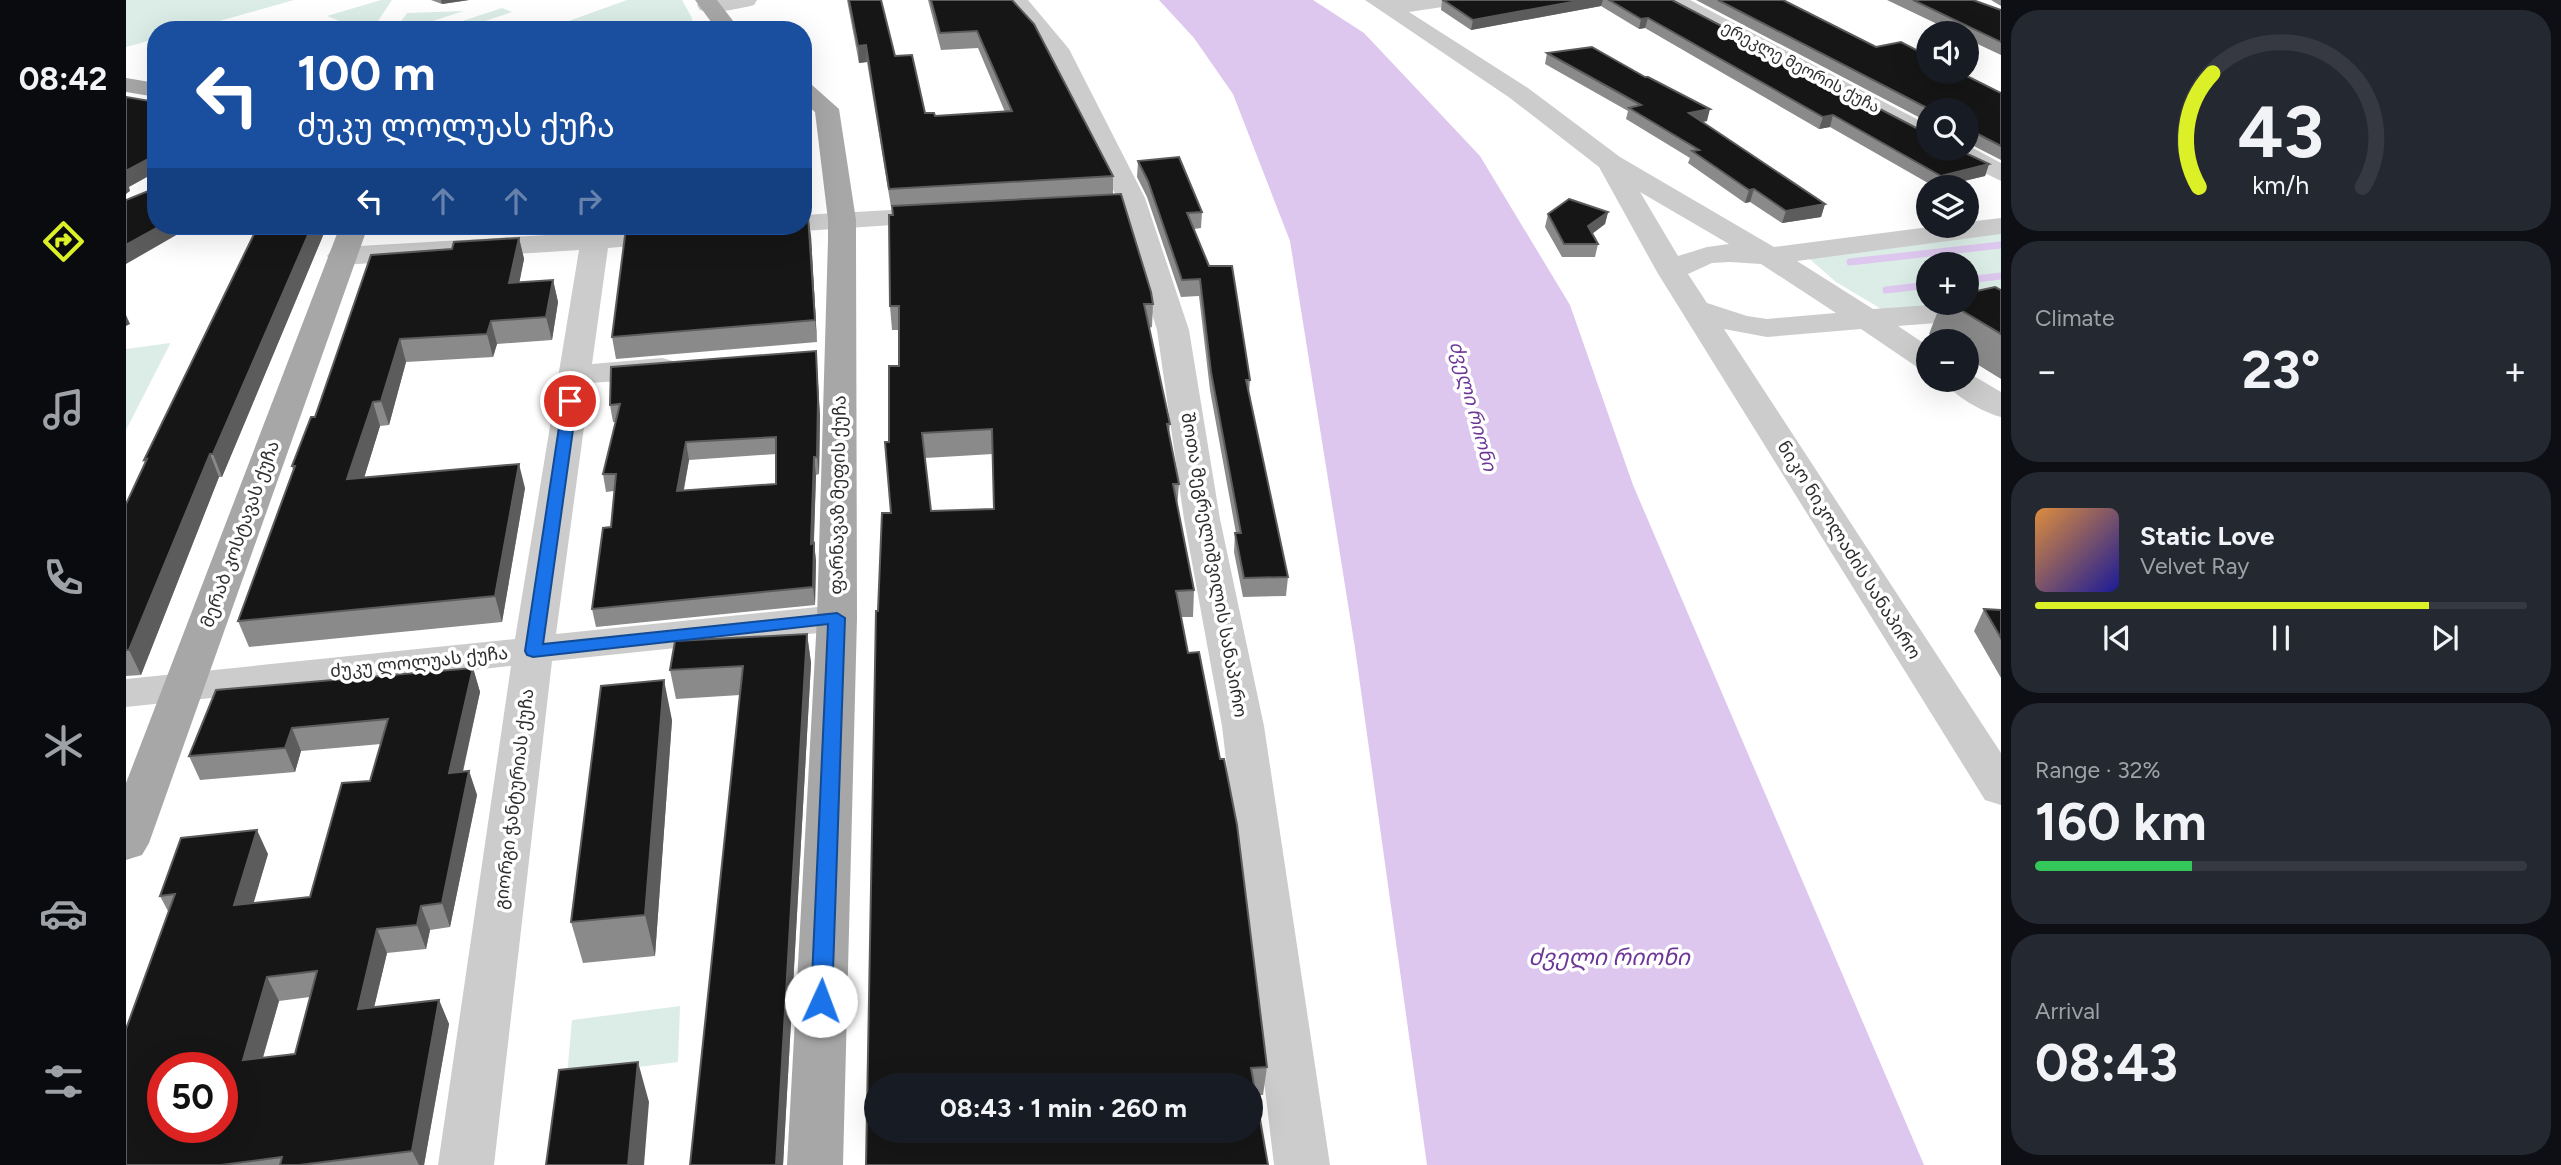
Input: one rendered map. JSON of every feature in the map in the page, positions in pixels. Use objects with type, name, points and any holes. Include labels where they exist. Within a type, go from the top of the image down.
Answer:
[{"type":"main road","points":[[707,2],[722,21]]},
{"type":"main road","points":[[126,85],[147,88]]},
{"type":"main road","name":"ფარნავაზ მეფის ქუჩა","points":[[812,97],[827,109],[823,222],[837,618],[815,1165]]},
{"type":"main road","name":"მერაბ კოსტავას ქუჩა","points":[[126,843],[348,241]]},
{"type":"street","points":[[707,2],[746,0]]},
{"type":"street","name":"შოთა მეგრელიშვილის სანაპირო","points":[[1016,0],[1058,49],[1173,330],[1202,519],[1243,726],[1302,1165]]},
{"type":"street","points":[[1382,4],[1448,0]]},
{"type":"street","name":"ერეკლე მეორის ქუჩა","points":[[1674,0],[1916,129]]},
{"type":"street","points":[[1382,4],[1519,93],[1610,162],[1769,256],[1916,352]]},
{"type":"street","points":[[1978,161],[2001,173]]},
{"type":"street","points":[[1610,162],[1672,272],[1690,259],[1712,254],[1769,256],[2001,226]]},
{"type":"street","points":[[823,222],[969,214]]},
{"type":"street","points":[[348,241],[560,235]]},
{"type":"street","name":"გიორგი ჭანტურიას ქუჩა","points":[[466,1165],[533,651],[595,235]]},
{"type":"street","name":"ნიკო ნიკოლაძის სანაპირო","points":[[1672,272],[2001,789]]},
{"type":"street","points":[[1698,310],[1743,325],[1768,328],[2001,309]]},
{"type":"street","points":[[1736,371],[1741,355],[1752,341],[1768,328]]},
{"type":"street","points":[[574,375],[694,365]]},
{"type":"street","points":[[1977,392],[2001,408]]},
{"type":"street","name":"ძუკუ ლოლუას ქუჩა","points":[[126,693],[837,618]]},
{"type":"shaded area","points":[[126,0],[294,0],[219,21],[147,21],[147,41],[126,47]]},
{"type":"shaded area","points":[[381,0],[392,0],[378,21],[339,21],[327,16]]},
{"type":"shaded area","points":[[627,0],[682,0],[692,21],[569,21]]},
{"type":"shaded area","points":[[502,8],[512,12],[485,21],[462,21]]},
{"type":"shaded area","points":[[464,11],[433,21],[401,21],[407,13]]},
{"type":"shaded area","points":[[2001,228],[2001,304],[1979,305],[1979,252],[1916,252],[1916,308],[1883,310],[1836,282],[1804,254],[1925,238],[1979,238],[1979,231]]},
{"type":"shaded area","points":[[170,344],[126,430],[126,349]]},
{"type":"shaded area","points":[[680,1006],[678,1062],[567,1076],[572,1020]]},
{"type":"water","name":"ძველი რიონი","points":[[1159,0],[1313,0],[1364,33],[1480,156],[1570,305],[1633,485],[1924,1165],[1427,1165],[1355,648],[1290,241],[1233,94],[1194,38]]},
{"type":"building","points":[[849,0],[881,0],[895,56],[912,55],[925,113],[934,113],[935,116],[1012,111],[977,31],[940,33],[931,0],[1012,0],[1034,24],[1113,176],[889,189],[866,45],[858,46]]},
{"type":"building","points":[[1443,0],[1583,0],[1473,20]]},
{"type":"building","points":[[1609,0],[1672,0],[1916,128],[1916,161],[1979,159],[1989,164],[1939,175],[1833,115],[1823,117],[1648,18],[1641,19]]},
{"type":"building","points":[[1718,0],[1783,0],[1876,47],[1901,42],[1916,50],[1916,84],[1979,82],[2001,93],[2001,146],[1979,135],[1979,98],[1916,98],[1916,102]]},
{"type":"building","points":[[1913,0],[1973,0],[2001,10],[2001,42],[1979,32],[1979,21],[1957,21]]},
{"type":"building","points":[[1592,47],[1710,109],[1689,113],[1825,204],[1786,211],[1754,189],[1749,190],[1692,151],[1699,150],[1629,108],[1641,105],[1547,53]]},
{"type":"building","points":[[126,97],[147,100],[147,160],[126,171]]},
{"type":"building","points":[[1179,157],[1202,212],[1187,213],[1209,266],[1232,266],[1250,380],[1246,380],[1288,577],[1244,578],[1235,533],[1241,533],[1211,372],[1200,279],[1182,280],[1148,181],[1138,161]]},
{"type":"building","points":[[147,192],[147,233],[126,245],[126,200]]},
{"type":"building","points":[[1121,194],[1151,292],[1153,304],[1144,304],[1170,424],[1167,424],[1179,484],[1173,484],[1194,590],[1176,591],[1188,653],[1199,652],[1220,759],[1224,759],[1237,825],[1267,1067],[1251,1068],[1252,1073],[868,1073],[876,611],[882,513],[891,513],[885,442],[889,442],[889,366],[899,366],[899,306],[890,306],[889,215],[893,215],[892,206]],"holes":[[[992,429],[994,509],[931,511],[922,433]]]},
{"type":"building","points":[[1569,199],[1608,212],[1588,226],[1598,244],[1564,244],[1548,214]]},
{"type":"building","points":[[254,235],[308,235],[213,454],[210,454],[129,650],[126,650],[126,504],[147,459],[144,460]]},
{"type":"building","points":[[625,235],[809,235],[815,320],[612,337]]},
{"type":"building","points":[[519,238],[509,283],[553,280],[546,317],[491,321],[487,334],[400,339],[381,401],[373,402],[347,479],[519,464],[495,596],[238,621],[295,466],[292,466],[311,417],[315,417],[371,255],[452,249],[454,242]]},
{"type":"building","points":[[1995,287],[2001,290],[2001,334],[1969,315],[1979,315],[1979,290]]},
{"type":"building","points":[[816,351],[818,399],[811,544],[814,543],[813,587],[592,609],[603,528],[611,527],[616,474],[603,474],[620,404],[610,405],[611,367]],"holes":[[[776,437],[776,484],[677,491],[686,442]]]},
{"type":"building","points":[[1984,609],[2001,610],[2001,638]]},
{"type":"building","points":[[807,634],[776,1165],[690,1165],[743,666],[670,670],[675,641]]},
{"type":"building","points":[[473,668],[449,773],[469,771],[442,903],[421,906],[417,925],[377,929],[358,1009],[439,1000],[412,1151],[299,1165],[280,1165],[282,1157],[221,1165],[126,1165],[126,1029],[175,894],[160,896],[181,838],[257,830],[234,905],[310,897],[342,783],[370,781],[388,719],[292,728],[285,748],[189,756],[216,690]],"holes":[[[317,971],[295,1054],[243,1060],[267,977]]]},
{"type":"building","points":[[664,680],[645,915],[571,922],[601,686]]},
{"type":"building","points":[[638,1062],[628,1165],[546,1165],[559,1070]]},
{"type":"building","points":[[1263,1136],[1268,1165],[866,1165],[866,1143],[1263,1143]]},
{"type":"waterway","points":[[1850,262],[2001,245]]},
{"type":"waterway","points":[[1979,279],[2001,276]]},
{"type":"waterway","points":[[1886,290],[1916,286]]},
{"type":"route","points":[[570,401],[533,651],[837,618],[821,1001]]}]
